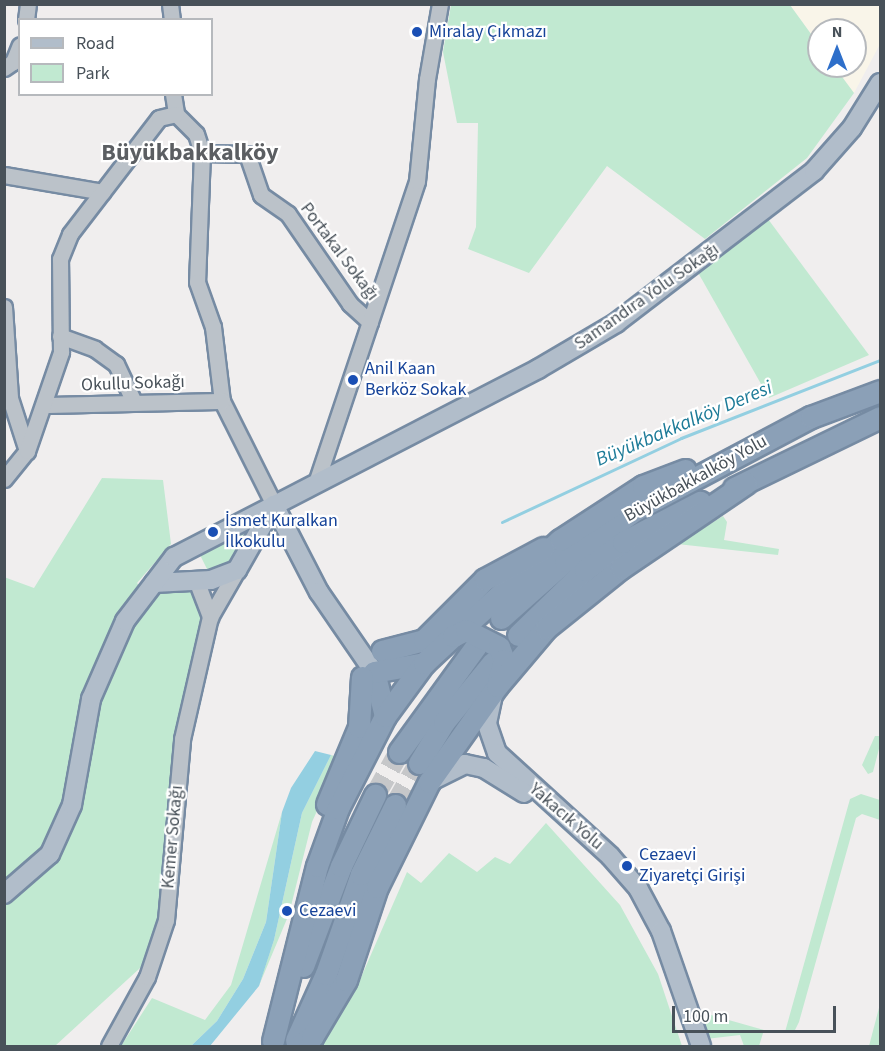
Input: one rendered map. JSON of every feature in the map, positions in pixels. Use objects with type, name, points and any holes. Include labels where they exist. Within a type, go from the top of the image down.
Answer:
[{"type":"highway","name":"Büyükbakkalköy Yolu","points":[[501,618],[565,561],[635,510],[731,456],[811,417],[880,391]]},
{"type":"highway","name":"Büyükbakkalköy Yolu","points":[[518,635],[585,570],[623,542],[672,513],[746,483],[880,417]]},
{"type":"highway","points":[[382,651],[424,639],[485,579],[560,540],[643,486],[731,456]]},
{"type":"highway","points":[[367,755],[373,787],[386,796],[405,798],[424,772],[546,628],[621,568],[746,483]]},
{"type":"highway","points":[[271,1044],[317,866],[338,808],[385,716],[424,663],[560,540]]},
{"type":"highway","points":[[453,636],[466,630],[499,647],[504,660],[497,686]]},
{"type":"highway","points":[[399,752],[476,646]]},
{"type":"highway","points":[[295,1047],[312,1037],[346,980],[377,887],[444,722],[494,662]]},
{"type":"highway","points":[[368,674],[424,663]]},
{"type":"highway","points":[[368,674],[385,716]]},
{"type":"highway","points":[[317,866],[318,826],[362,715],[368,674]]},
{"type":"highway","points":[[271,1044],[341,866],[375,795]]},
{"type":"highway","points":[[295,1047],[326,974],[361,874],[395,805]]},
{"type":"main road","name":"Samandıra Yolu Sokağı","points":[[4,894],[51,854],[72,805],[91,699],[125,621],[174,557],[317,480],[538,369],[616,323],[814,171],[852,128],[880,83]]},
{"type":"main road","name":"Kemer Sokağı","points":[[237,570],[274,505]]},
{"type":"main road","points":[[274,505],[319,592],[368,674]]},
{"type":"main road","points":[[185,550],[196,580]]},
{"type":"main road","points":[[154,583],[224,578],[237,570]]},
{"type":"main road","name":"Yakacık Yolu","points":[[497,686],[487,724],[491,742],[511,768],[604,850],[638,888],[664,938],[701,1047]]},
{"type":"main road","name":"Yakacık Yolu","points":[[424,772],[465,764],[484,768],[511,783],[562,823],[608,865],[658,950],[690,1047]]},
{"type":"street","points":[[317,480],[417,182],[426,79],[440,4]]},
{"type":"street","points":[[12,64],[18,50]]},
{"type":"street","points":[[173,96],[176,114],[196,134],[202,153],[197,282],[213,327],[222,401],[274,505]]},
{"type":"street","points":[[4,479],[27,451],[45,405],[61,352],[60,259],[70,234],[159,118],[176,114]]},
{"type":"street","name":"Portakal Sokağı","points":[[202,153],[247,154],[261,195],[288,214],[350,304],[370,322]]},
{"type":"street","points":[[4,175],[103,192]]},
{"type":"street","points":[[4,307],[9,390],[27,451]]},
{"type":"street","points":[[60,336],[95,349],[116,364],[134,402]]},
{"type":"street","name":"Okullu Sokağı","points":[[45,405],[222,401]]},
{"type":"street","name":"Kemer Sokağı","points":[[109,1047],[147,977],[166,920],[182,739],[210,617],[237,570]]},
{"type":"street","points":[[196,580],[210,617]]},
{"type":"shaded area","points":[[790,5],[880,5],[880,44],[867,68],[867,18],[807,18],[807,28]]},
{"type":"shaded area","points":[[843,78],[862,78],[854,93]]},
{"type":"green space","points":[[451,5],[790,5],[807,28],[807,78],[843,78],[854,93],[807,158],[705,239],[607,166],[529,273],[468,249],[476,227],[478,123],[457,123],[443,52]]},
{"type":"green space","points":[[768,219],[869,355],[769,398],[696,269]]},
{"type":"green space","points":[[102,478],[163,480],[171,544],[137,583],[149,596],[171,582],[199,585],[203,628],[169,901],[151,958],[55,1046],[5,1046],[4,577],[34,588]]},
{"type":"green space","points":[[723,516],[727,522],[724,540],[779,549],[778,555],[677,544]]},
{"type":"green space","points":[[258,520],[229,565],[219,572],[208,571],[200,555],[204,543]]},
{"type":"green space","points":[[875,736],[880,736],[880,745],[873,772],[868,774],[862,765]]},
{"type":"green space","points":[[331,755],[341,758],[312,822],[289,914],[258,988],[274,940],[302,813]]},
{"type":"green space","points":[[861,794],[880,800],[880,820],[862,814],[856,818],[799,1022],[795,1030],[785,1032],[850,799]]},
{"type":"green space","points":[[282,812],[266,922],[243,979],[217,1021],[191,1046],[121,1046],[152,998],[205,1020],[231,985]]},
{"type":"green space","points":[[546,823],[620,905],[658,974],[682,1046],[315,1046],[359,982],[407,872],[421,883],[449,853],[477,872],[495,857],[510,864]]},
{"type":"green space","points":[[880,1004],[880,1046],[869,1046]]},
{"type":"green space","points":[[711,1015],[764,1030],[759,1046],[744,1046],[740,1035],[706,1039],[700,1021]]},
{"type":"water","points":[[315,751],[331,755],[302,813],[274,940],[259,986],[210,1046],[191,1046],[217,1021],[243,979],[266,922],[282,812],[291,788]]},
{"type":"waterway","name":"Büyükbakkalköy Deresi","points":[[502,522],[681,438],[880,360]]},
{"type":"tunnel","points":[[375,795],[399,752]]},
{"type":"tunnel","points":[[395,805],[419,763]]},
{"type":"place","name":"Miralay Çıkmazı","points":[[417,32]]},
{"type":"place","name":"Anil Kaan Berköz Sokak","points":[[353,380]]},
{"type":"place","name":"İsmet Kuralkan İlkokulu","points":[[213,532]]},
{"type":"place","name":"Cezaevi Ziyaretçi Girişi","points":[[627,866]]},
{"type":"place","name":"Cezaevi","points":[[287,911]]},
{"type":"district","name":"Büyükbakkalköy","points":[[190,153]]}]
